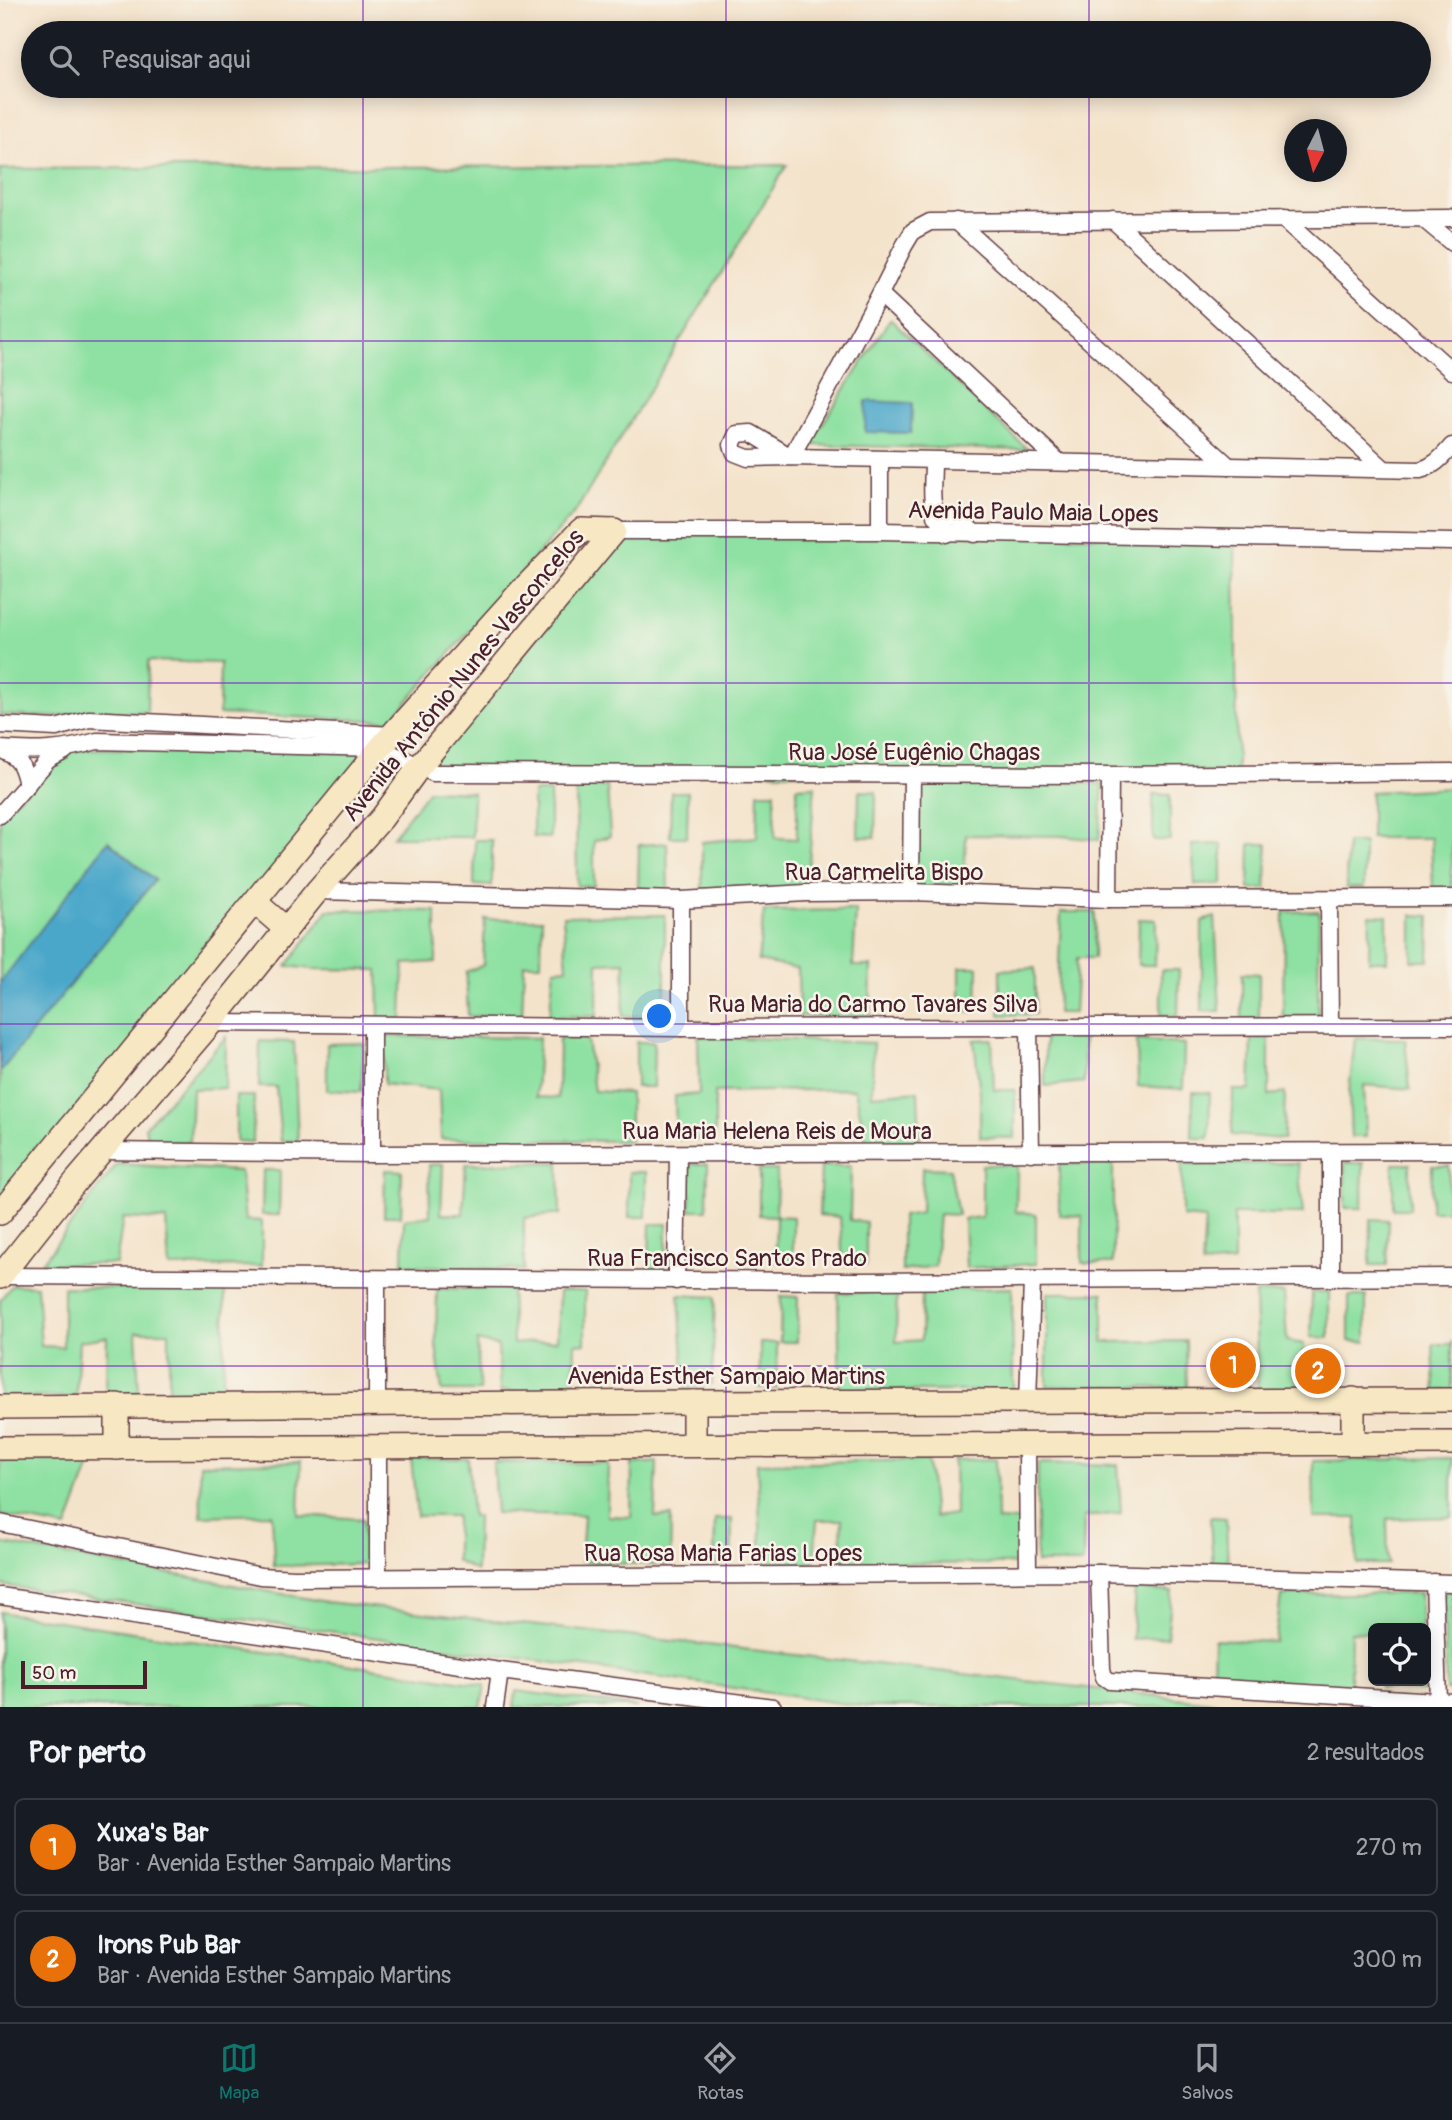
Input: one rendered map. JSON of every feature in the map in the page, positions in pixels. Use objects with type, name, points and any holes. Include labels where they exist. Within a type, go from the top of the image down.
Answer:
[{"type":"street","points":[[1422,218],[1452,243]]},
{"type":"street","points":[[1452,218],[930,222],[913,231],[791,457],[1382,467],[1420,470],[1439,461],[1452,446]]},
{"type":"street","points":[[1283,219],[1452,371]]},
{"type":"street","points":[[1114,220],[1382,467]]},
{"type":"street","points":[[956,221],[1229,466]]},
{"type":"street","points":[[880,294],[1059,462]]},
{"type":"street","points":[[880,460],[880,531]]},
{"type":"street","points":[[933,461],[932,507],[947,534]]},
{"type":"street","points":[[935,516],[958,517],[975,534]]},
{"type":"street","name":"Avenida Antônio Nunes Vasconcelos","points":[[0,1213],[387,742],[522,590],[581,530],[614,531]]},
{"type":"street","name":"Avenida Paulo Maia Lopes","points":[[614,531],[880,531],[1452,542]]},
{"type":"street","name":"Avenida Antônio Nunes Vasconcelos","points":[[1,1276],[76,1181],[211,1023],[317,891],[382,818],[419,767],[614,531]]},
{"type":"street","points":[[0,725],[56,728],[89,719],[387,742]]},
{"type":"street","points":[[0,815],[48,761],[70,749],[97,741],[387,742]]},
{"type":"street","name":"Rua José Eugênio Chagas","points":[[387,742],[419,767],[433,773],[1111,775],[1452,772]]},
{"type":"street","points":[[0,749],[70,749]]},
{"type":"street","points":[[0,749],[15,756],[24,771],[27,785]]},
{"type":"street","points":[[911,892],[912,774]]},
{"type":"street","points":[[1109,899],[1111,775]]},
{"type":"street","name":"Rua Carmelita Bispo","points":[[317,891],[681,900],[806,893],[911,892],[1109,899],[1452,898]]},
{"type":"street","points":[[1329,899],[1331,1026]]},
{"type":"street","points":[[681,900],[681,1028]]},
{"type":"street","points":[[256,902],[286,929]]},
{"type":"street","name":"Rua Maria do Carmo Tavares Silva","points":[[211,1023],[372,1027],[681,1028],[1452,1026]]},
{"type":"street","points":[[372,1027],[372,1154]]},
{"type":"street","points":[[1029,1027],[1031,1153]]},
{"type":"street","name":"Rua Maria Helena Reis de Moura","points":[[102,1151],[372,1154],[1452,1151]]},
{"type":"street","points":[[1331,1152],[1331,1278]]},
{"type":"street","points":[[676,1281],[678,1154]]},
{"type":"street","points":[[45,1156],[76,1181]]},
{"type":"street","name":"Rua Francisco Santos Prado","points":[[1,1276],[676,1281],[1452,1277]]},
{"type":"street","points":[[377,1279],[377,1404]]},
{"type":"street","points":[[1028,1402],[1032,1280]]},
{"type":"street","points":[[1353,1399],[1353,1442]]},
{"type":"street","name":"Avenida Esther Sampaio Martins","points":[[0,1407],[1452,1400]]},
{"type":"street","points":[[694,1402],[694,1445]]},
{"type":"street","points":[[117,1405],[117,1448]]},
{"type":"street","points":[[0,1448],[1452,1443]]},
{"type":"street","points":[[1027,1444],[1028,1573]]},
{"type":"street","points":[[378,1447],[378,1578]]},
{"type":"street","name":"Rua Rosa Maria Farias Lopes","points":[[0,1523],[261,1576],[294,1578],[1099,1573],[1452,1583]]},
{"type":"street","points":[[1099,1573],[1102,1669],[1104,1677],[1110,1681],[1445,1701],[1434,1582]]},
{"type":"street","points":[[0,1596],[500,1671],[774,1707]]},
{"type":"street","points":[[495,1707],[500,1671]]},
{"type":"green space","points":[[787,165],[576,511],[390,721],[219,714],[220,663],[148,661],[147,712],[88,711],[54,717],[0,715],[0,169]]},
{"type":"green space","points":[[890,319],[1028,450],[809,445]]},
{"type":"green space","points":[[614,531],[1235,538],[1237,773],[932,775],[1103,784],[1099,840],[1061,836],[966,835],[964,886],[911,892],[912,775],[419,767]]},
{"type":"green space","points":[[380,748],[0,1218],[0,815],[70,749]]},
{"type":"green space","points":[[607,786],[610,836],[594,841],[594,886],[577,886],[576,789]]},
{"type":"green space","points":[[815,786],[807,887],[702,891],[702,842],[757,837],[758,792],[775,792],[775,838],[797,839],[797,787]]},
{"type":"green space","points":[[1452,788],[1452,888],[1433,889],[1431,838],[1371,838],[1371,792]]},
{"type":"green space","points":[[429,790],[473,792],[472,837],[393,837]]},
{"type":"green space","points":[[859,791],[876,792],[875,837],[858,837]]},
{"type":"green space","points":[[533,792],[550,792],[550,838],[533,837]]},
{"type":"green space","points":[[671,792],[688,792],[687,837],[670,837]]},
{"type":"green space","points":[[1153,794],[1170,795],[1170,840],[1153,840]]},
{"type":"green space","points":[[475,840],[492,840],[492,886],[474,885]]},
{"type":"green space","points":[[667,843],[668,892],[638,890],[639,845]]},
{"type":"green space","points":[[1347,843],[1364,843],[1364,888],[1346,888]]},
{"type":"green space","points":[[1222,844],[1222,884],[1195,885],[1192,845]]},
{"type":"green space","points":[[1250,844],[1267,844],[1266,889],[1249,889]]},
{"type":"green space","points":[[328,910],[436,911],[436,962],[404,964],[402,1020],[379,1018],[378,970],[287,966]]},
{"type":"green space","points":[[856,910],[853,966],[871,966],[870,1016],[799,1016],[798,969],[758,961],[764,911]]},
{"type":"green space","points":[[1319,911],[1318,1016],[1283,1018],[1284,912]]},
{"type":"green space","points":[[1061,912],[1095,912],[1094,958],[1077,958],[1074,1013],[1057,1013]]},
{"type":"green space","points":[[665,915],[665,1016],[623,1016],[625,962],[598,963],[597,1016],[549,1017],[554,969],[567,968],[563,916]]},
{"type":"green space","points":[[1370,915],[1387,916],[1387,961],[1369,961]]},
{"type":"green space","points":[[1412,915],[1430,916],[1429,961],[1412,961]]},
{"type":"green space","points":[[1215,917],[1220,1011],[1202,1011],[1202,921]]},
{"type":"green space","points":[[485,919],[542,919],[541,964],[524,964],[522,1017],[468,1016],[466,972],[483,965]]},
{"type":"green space","points":[[1139,919],[1156,920],[1155,965],[1138,965]]},
{"type":"green space","points":[[960,967],[978,967],[977,1012],[960,1012]]},
{"type":"green space","points":[[1035,968],[1035,1014],[1000,1015],[1000,970]]},
{"type":"green space","points":[[1161,970],[1179,970],[1178,1016],[1161,1015]]},
{"type":"green space","points":[[1242,973],[1259,974],[1259,1019],[1242,1019]]},
{"type":"green space","points":[[384,1036],[539,1038],[536,1097],[558,1098],[559,1038],[587,1039],[594,1091],[630,1093],[630,1141],[441,1139],[439,1090],[384,1084]]},
{"type":"green space","points":[[698,1036],[873,1043],[872,1095],[918,1091],[920,1142],[866,1142],[855,1089],[715,1092],[715,1140],[676,1139],[675,1096],[699,1094]]},
{"type":"green space","points":[[226,1037],[225,1088],[192,1089],[190,1142],[148,1142],[145,1127]]},
{"type":"green space","points":[[1045,1037],[1084,1037],[1084,1082],[1045,1086]]},
{"type":"green space","points":[[1252,1038],[1269,1038],[1269,1095],[1285,1093],[1284,1139],[1232,1135],[1233,1090],[1250,1090]]},
{"type":"green space","points":[[1355,1038],[1405,1039],[1410,1089],[1364,1085],[1366,1137],[1351,1137],[1349,1092]]},
{"type":"green space","points":[[992,1039],[994,1090],[1015,1090],[1015,1138],[980,1137],[980,1094],[974,1040]]},
{"type":"green space","points":[[1137,1040],[1184,1044],[1183,1089],[1138,1086]]},
{"type":"green space","points":[[260,1041],[294,1042],[298,1141],[281,1141],[276,1087],[259,1087]]},
{"type":"green space","points":[[636,1042],[654,1042],[653,1087],[636,1087]]},
{"type":"green space","points":[[364,1043],[361,1092],[327,1090],[327,1044]]},
{"type":"green space","points":[[1193,1092],[1210,1093],[1209,1138],[1192,1138]]},
{"type":"green space","points":[[236,1096],[254,1096],[253,1142],[236,1141]]},
{"type":"green space","points":[[559,1162],[560,1214],[524,1218],[524,1270],[403,1265],[404,1219],[430,1216],[429,1165],[443,1164],[441,1214],[463,1214],[466,1164]]},
{"type":"green space","points":[[1298,1163],[1303,1214],[1234,1214],[1234,1262],[1202,1265],[1205,1219],[1182,1217],[1182,1164]]},
{"type":"green space","points":[[1345,1163],[1363,1163],[1362,1208],[1345,1208]]},
{"type":"green space","points":[[117,1164],[240,1171],[245,1220],[262,1221],[262,1266],[169,1267],[166,1220],[123,1218],[116,1264],[41,1264]]},
{"type":"green space","points":[[690,1164],[708,1164],[707,1210],[690,1210]]},
{"type":"green space","points":[[1059,1164],[1113,1164],[1113,1263],[1082,1263],[1082,1216],[1059,1215]]},
{"type":"green space","points":[[1393,1164],[1410,1164],[1410,1209],[1393,1209]]},
{"type":"green space","points":[[982,1165],[1017,1165],[1016,1212],[1036,1214],[1036,1264],[966,1268],[964,1219],[982,1217]]},
{"type":"green space","points":[[821,1166],[851,1166],[850,1220],[866,1222],[866,1265],[843,1265],[840,1217],[819,1215]]},
{"type":"green space","points":[[1432,1166],[1449,1166],[1448,1211],[1431,1211]]},
{"type":"green space","points":[[922,1168],[950,1169],[958,1215],[939,1214],[935,1266],[902,1271],[902,1216],[921,1213]]},
{"type":"green space","points":[[263,1170],[280,1170],[279,1215],[262,1215]]},
{"type":"green space","points":[[385,1170],[402,1171],[401,1216],[384,1216]]},
{"type":"green space","points":[[759,1170],[777,1170],[776,1216],[759,1215]]},
{"type":"green space","points":[[629,1172],[646,1172],[646,1217],[629,1217]]},
{"type":"green space","points":[[776,1216],[793,1217],[793,1262],[775,1262]]},
{"type":"green space","points":[[1371,1219],[1388,1220],[1387,1265],[1370,1265]]},
{"type":"green space","points":[[650,1224],[667,1224],[666,1270],[649,1270]]},
{"type":"green space","points":[[12,1285],[37,1286],[41,1346],[63,1347],[63,1287],[225,1290],[223,1393],[169,1393],[169,1332],[136,1332],[139,1393],[106,1395],[107,1337],[79,1341],[76,1397],[0,1397],[0,1300]]},
{"type":"green space","points":[[511,1288],[513,1344],[557,1340],[559,1291],[585,1291],[585,1343],[575,1344],[574,1394],[500,1391],[498,1346],[477,1341],[480,1391],[442,1391],[436,1345],[437,1289]]},
{"type":"green space","points":[[1012,1288],[1013,1391],[840,1391],[838,1293],[897,1291],[896,1342],[921,1340],[922,1290]]},
{"type":"green space","points":[[1312,1292],[1329,1292],[1329,1338],[1311,1337]]},
{"type":"green space","points":[[1047,1293],[1103,1293],[1103,1342],[1186,1341],[1187,1388],[1047,1386]]},
{"type":"green space","points":[[1255,1293],[1284,1293],[1287,1341],[1304,1344],[1305,1391],[1258,1390]]},
{"type":"green space","points":[[679,1295],[715,1297],[712,1384],[685,1389]]},
{"type":"green space","points":[[781,1296],[798,1297],[797,1342],[780,1342]]},
{"type":"green space","points":[[1349,1296],[1366,1296],[1366,1342],[1349,1341]]},
{"type":"green space","points":[[1452,1341],[1452,1390],[1435,1391],[1433,1344],[1451,1344]]},
{"type":"green space","points":[[760,1343],[777,1343],[777,1389],[760,1388]]},
{"type":"green space","points":[[411,1458],[468,1459],[472,1516],[477,1516],[476,1571],[456,1561],[456,1516],[417,1516]]},
{"type":"green space","points":[[1452,1458],[1452,1517],[1387,1519],[1388,1564],[1357,1564],[1356,1518],[1314,1518],[1313,1461]]},
{"type":"green space","points":[[996,1459],[997,1520],[1020,1521],[1020,1564],[840,1563],[842,1520],[817,1520],[814,1563],[762,1563],[757,1463],[928,1460],[934,1517],[955,1514],[954,1460]]},
{"type":"green space","points":[[92,1460],[67,1528],[0,1515],[0,1461]]},
{"type":"green space","points":[[301,1462],[299,1515],[363,1519],[365,1564],[274,1566],[272,1514],[201,1516],[200,1464]]},
{"type":"green space","points":[[493,1462],[608,1463],[607,1516],[631,1517],[632,1464],[657,1462],[655,1517],[671,1516],[670,1565],[581,1562],[584,1515],[496,1513]]},
{"type":"green space","points":[[1038,1463],[1118,1465],[1121,1513],[1084,1517],[1083,1563],[1036,1563]]},
{"type":"green space","points":[[1210,1517],[1226,1518],[1228,1571],[1213,1567]]},
{"type":"green space","points":[[715,1519],[732,1519],[731,1564],[714,1564]]},
{"type":"green space","points":[[0,1543],[327,1602],[1255,1707],[868,1707],[0,1585]]},
{"type":"green space","points":[[1135,1589],[1172,1592],[1167,1637],[1132,1639]]},
{"type":"green space","points":[[1444,1591],[1452,1591],[1452,1691],[1446,1690]]},
{"type":"green space","points":[[1420,1593],[1421,1623],[1368,1623],[1368,1633],[1351,1632],[1350,1686],[1213,1677],[1214,1639],[1275,1642],[1281,1595]]},
{"type":"green space","points":[[0,1612],[485,1685],[481,1707],[0,1707]]},
{"type":"green space","points":[[1423,1686],[1423,1691],[1380,1688]]},
{"type":"green space","points":[[516,1691],[638,1707],[514,1707]]},
{"type":"water","points":[[866,401],[912,403],[911,433],[865,432]]},
{"type":"water","points":[[108,841],[155,880],[0,1072],[0,983]]},
{"type":"place","name":"Xuxa's Bar","points":[[1233,1365]]},
{"type":"place","name":"Irons Pub Bar","points":[[1318,1371]]}]
